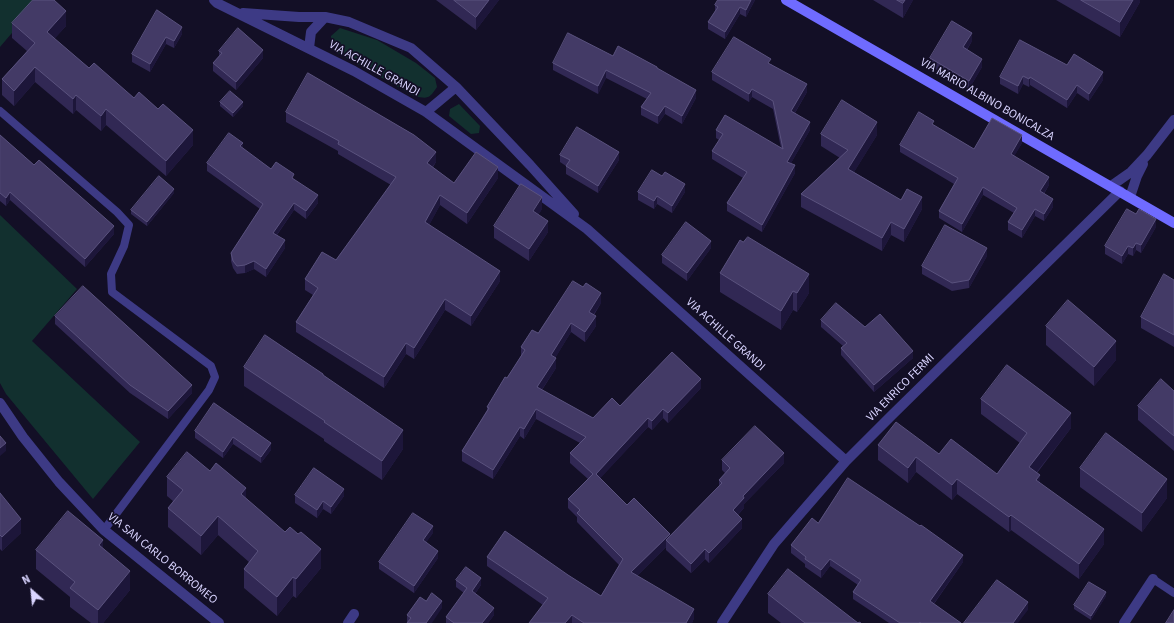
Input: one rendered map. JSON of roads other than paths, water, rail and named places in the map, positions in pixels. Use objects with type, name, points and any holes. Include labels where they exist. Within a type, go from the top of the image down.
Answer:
[{"type":"main road","name":"VIA MARIO ALBINO BONICALZA","points":[[786,0],[1174,223]]},
{"type":"street","name":"VIA ACHILLE GRANDI","points":[[214,0],[217,3],[354,71],[426,112],[587,229],[846,462]]},
{"type":"street","name":"VIA ACHILLE GRANDI","points":[[239,13],[299,17],[325,17],[349,22],[411,48],[456,87],[530,165],[587,229]]},
{"type":"street","name":"VIA ACHILLE GRANDI","points":[[309,48],[311,32],[325,17]]},
{"type":"street","name":"VIA ACHILLE GRANDI","points":[[426,112],[456,87]]},
{"type":"street","points":[[1111,186],[1131,172],[1147,155],[1174,120]]},
{"type":"street","points":[[1130,197],[1137,176],[1147,155]]},
{"type":"street","name":"VIA ENRICO FERMI","points":[[722,623],[774,544],[846,462],[897,410],[1120,192]]},
{"type":"street","name":"VIA SAN CARLO BORROMEO","points":[[0,403],[23,437],[59,482],[104,530],[219,623]]},
{"type":"street","points":[[1124,623],[1153,579]]},
{"type":"street","points":[[348,623],[354,614]]},
{"type":"lane","points":[[0,111],[129,224],[124,246],[111,274],[112,292],[211,366],[215,376],[209,390],[104,530]]},
{"type":"lane","points":[[1153,579],[1174,593]]}]
